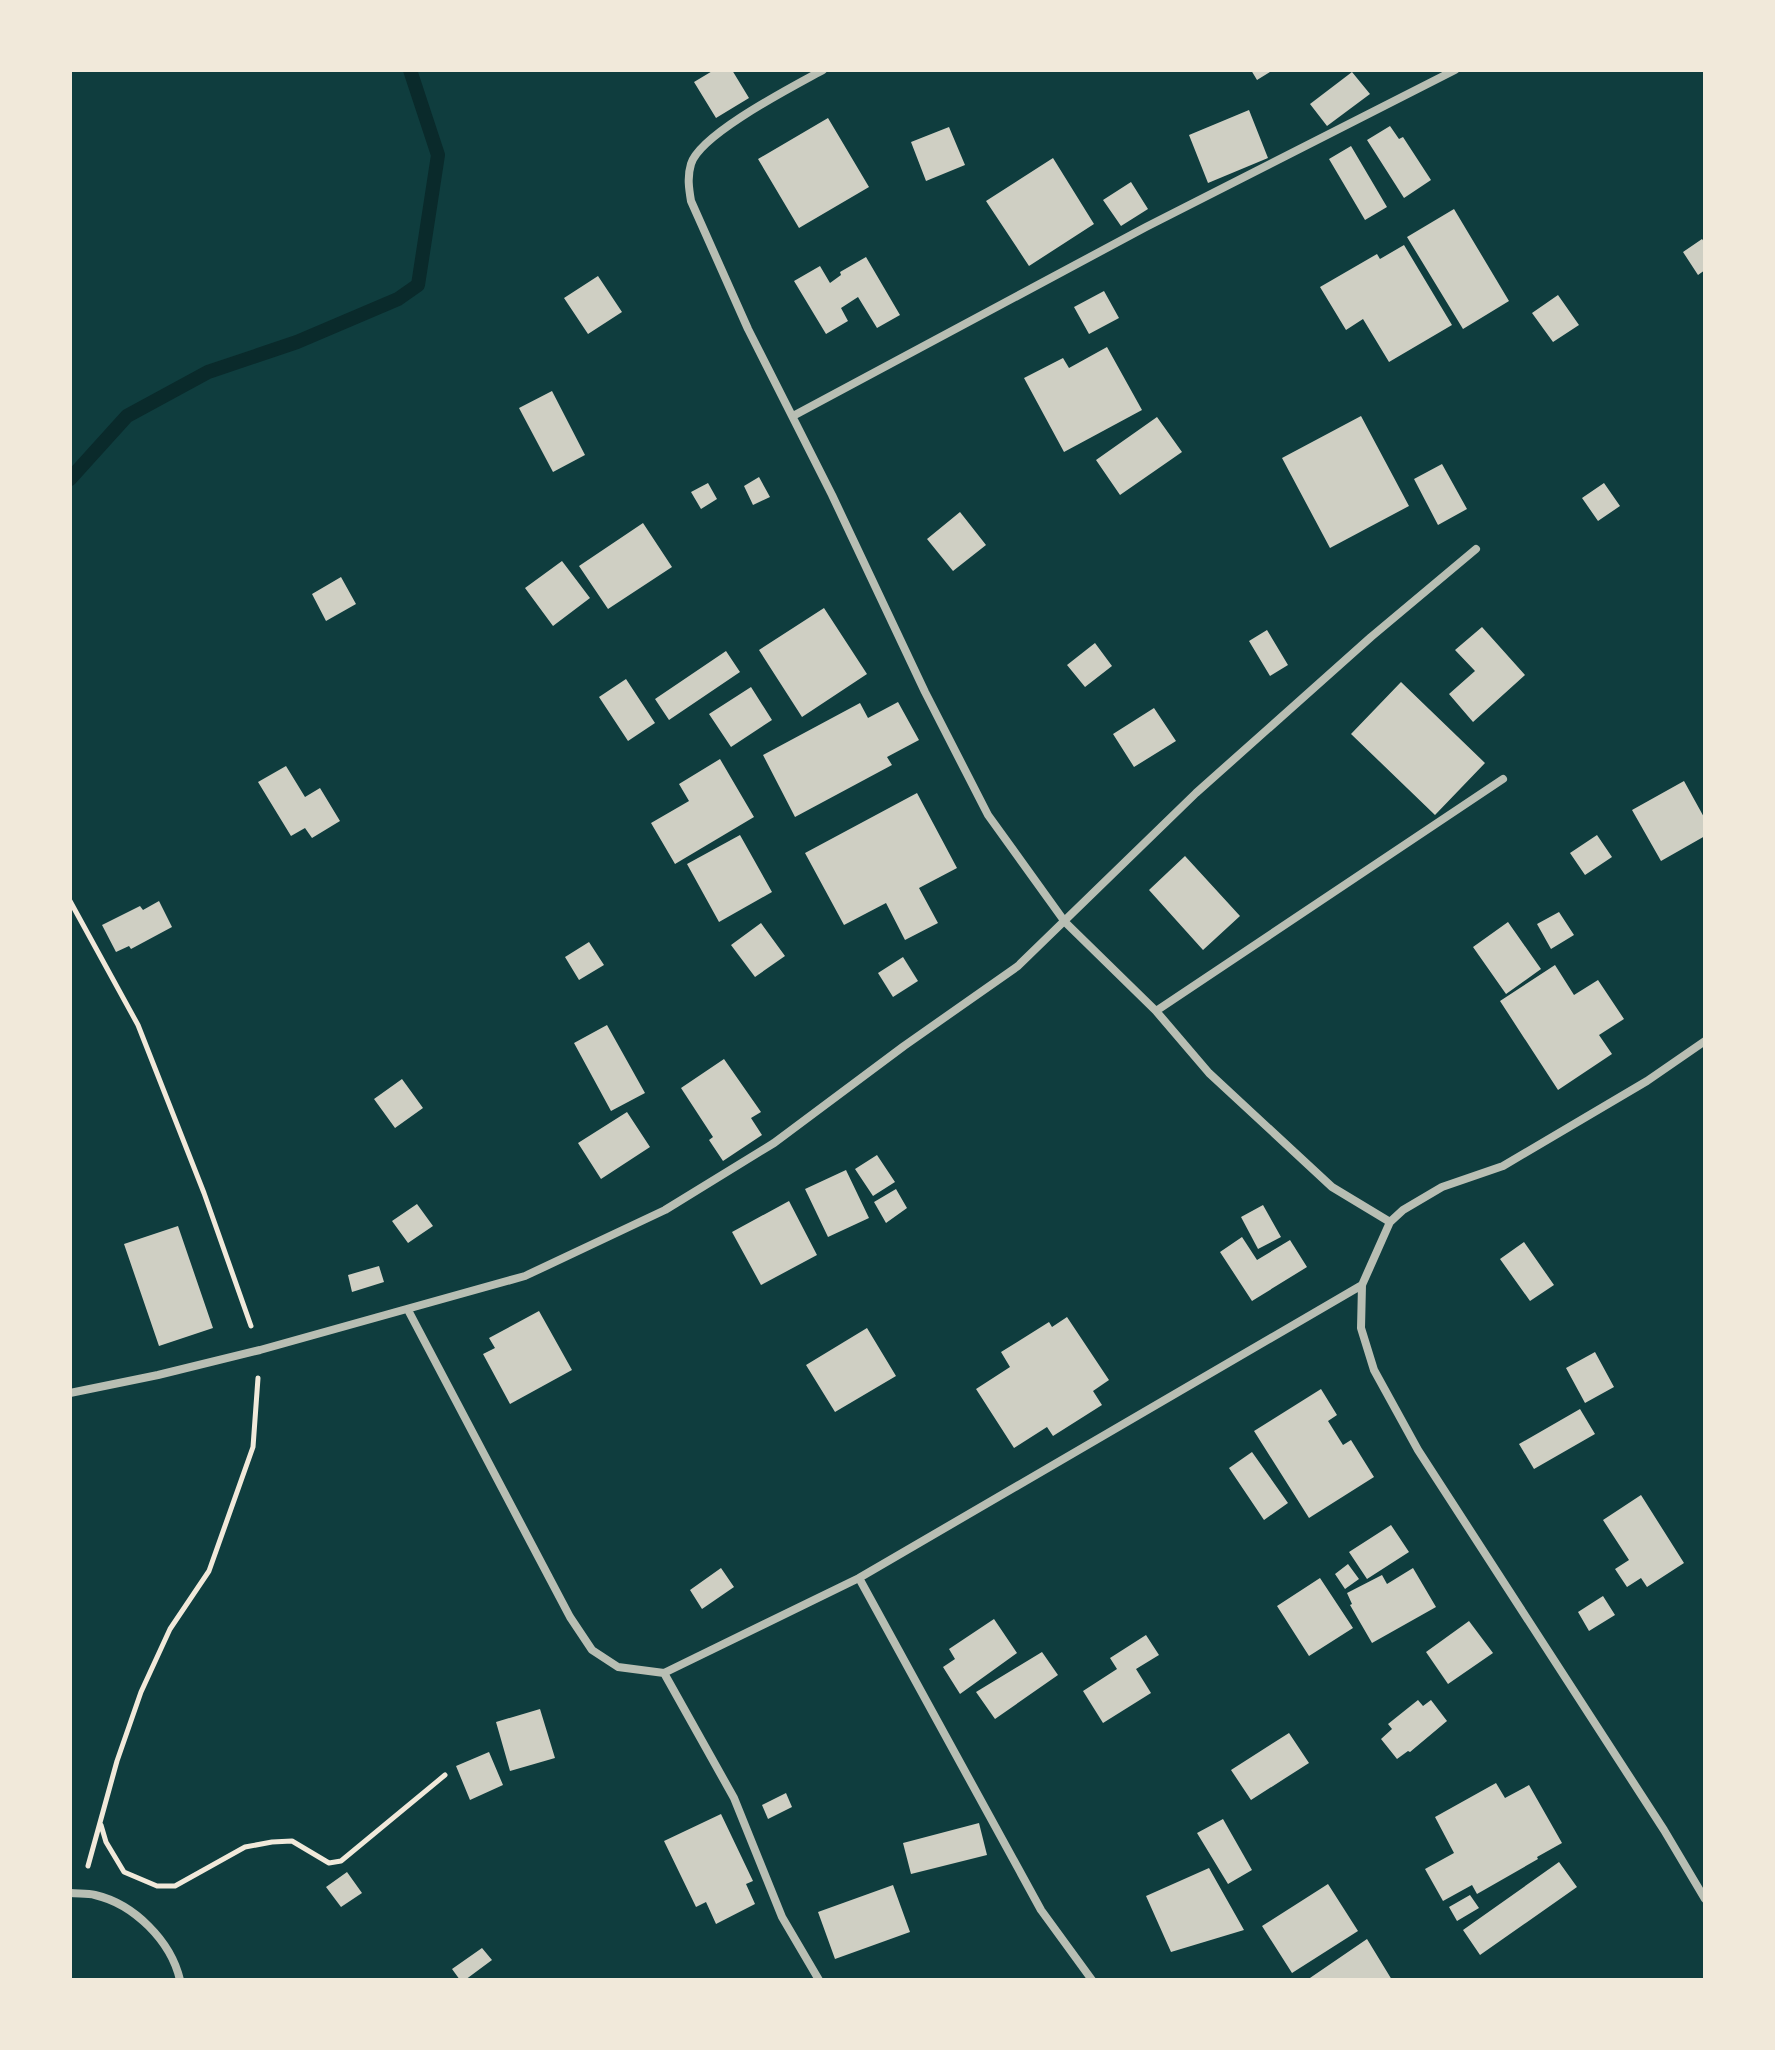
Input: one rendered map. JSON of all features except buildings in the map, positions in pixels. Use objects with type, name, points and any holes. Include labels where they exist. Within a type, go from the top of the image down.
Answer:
[{"type":"street","points":[[823,70],[703,144],[691,162],[688,182],[691,201],[748,329],[925,692],[988,815],[1065,922],[1156,1011],[1209,1073],[1296,1156],[1332,1187],[1390,1222]]},
{"type":"street","points":[[793,416],[1159,220],[1455,70]]},
{"type":"street","points":[[70,1393],[260,1350],[525,1276],[665,1210],[774,1143],[1018,966],[1196,793],[1371,637],[1476,549]]},
{"type":"street","points":[[1156,1011],[1503,779]]},
{"type":"street","points":[[1705,1041],[1647,1081],[1503,1166],[1442,1187],[1403,1210],[1390,1222],[1362,1285],[1361,1328],[1374,1370],[1418,1450],[1664,1830],[1705,1899]]},
{"type":"street","points":[[408,1310],[570,1617],[592,1650],[618,1667],[664,1673],[859,1578],[1362,1285]]},
{"type":"street","points":[[859,1578],[1041,1910],[1092,1980]]},
{"type":"street","points":[[664,1673],[734,1798],[782,1917],[819,1980]]},
{"type":"street","points":[[75,1893],[96,1895],[126,1908],[146,1924],[163,1943],[180,1980]]},
{"type":"path","points":[[70,901],[138,1025],[204,1193],[260,1350],[253,1447],[209,1571],[170,1629],[141,1692],[75,1893]]},
{"type":"path","points":[[100,1824],[106,1842],[124,1872],[157,1886],[175,1886],[245,1847],[272,1842],[292,1841],[329,1863],[341,1861],[445,1775]]},
{"type":"waterway","points":[[70,479],[127,416],[208,372],[297,342],[398,299],[418,285],[438,155],[410,70]]}]
